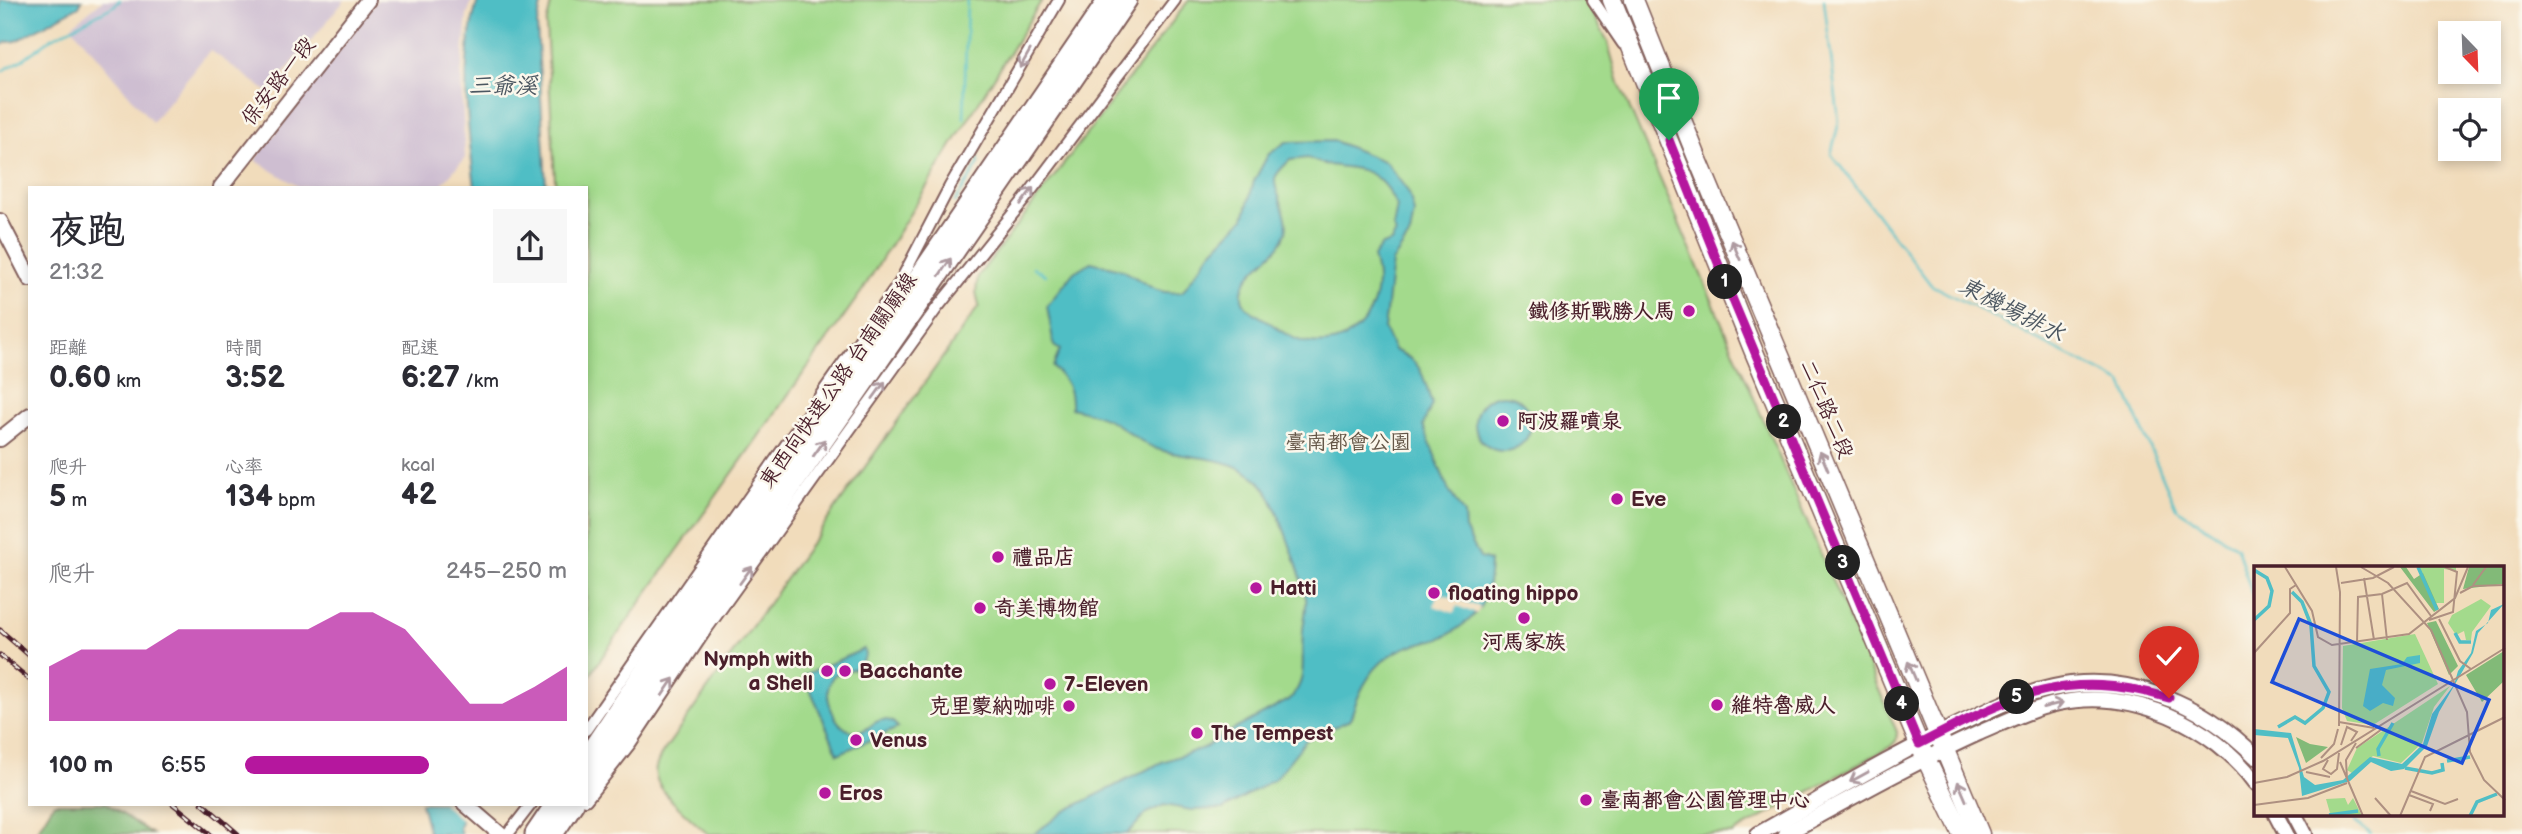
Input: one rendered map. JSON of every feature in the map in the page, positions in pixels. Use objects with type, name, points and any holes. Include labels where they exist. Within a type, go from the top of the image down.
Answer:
[{"type":"highway","points":[[1083,36],[1087,13],[1095,0]]},
{"type":"highway","name":"東西向快速公路 台南關廟線","points":[[588,755],[689,619],[918,295],[1108,0]]},
{"type":"highway","name":"東西向快速公路 台南關廟線","points":[[960,231],[1042,126],[1127,0]]},
{"type":"highway","points":[[1042,126],[1137,0]]},
{"type":"highway","name":"東西向快速公路 台南關廟線","points":[[588,782],[689,619]]},
{"type":"highway","points":[[535,834],[554,806]]},
{"type":"highway","points":[[553,834],[571,806]]},
{"type":"main road","points":[[1612,0],[1730,293],[1922,751],[1962,834]]},
{"type":"main road","name":"二仁路二段","points":[[1634,0],[1696,155],[1980,834]]},
{"type":"street","name":"保安路一段","points":[[222,186],[368,0]]},
{"type":"street","points":[[918,295],[935,214],[1059,0]]},
{"type":"street","points":[[1593,0],[1638,64]]},
{"type":"street","points":[[1641,0],[1697,143],[1696,155]]},
{"type":"street","points":[[588,728],[689,619],[918,295],[986,250],[1169,2]]},
{"type":"street","points":[[0,221],[28,275]]},
{"type":"street","points":[[0,439],[28,417]]},
{"type":"street","points":[[588,798],[630,744],[689,619]]},
{"type":"street","points":[[1758,834],[1941,741],[2019,696],[2056,686],[2097,684],[2135,688],[2169,698],[2221,725],[2254,755]]},
{"type":"street","points":[[1941,741],[2062,702],[2126,702],[2167,715],[2205,734],[2231,753],[2254,781]]},
{"type":"street","points":[[1785,834],[1922,751]]},
{"type":"street","points":[[508,834],[529,806]]},
{"type":"street","points":[[561,834],[582,806]]},
{"type":"street","points":[[469,807],[500,834]]},
{"type":"street","points":[[2277,816],[2286,834]]},
{"type":"street","points":[[2296,816],[2305,834]]},
{"type":"shaded area","points":[[103,0],[345,0],[268,92],[210,50],[152,122],[71,26]]},
{"type":"shaded area","points":[[377,0],[472,0],[467,15],[461,76],[465,158],[440,186],[297,186],[255,160]]},
{"type":"green space","points":[[552,0],[1042,0],[862,291],[588,679],[588,186],[556,186],[546,25]]},
{"type":"green space","name":"臺南都會公園","points":[[1189,0],[1585,0],[1607,40],[1619,83],[1897,732],[1896,741],[1890,747],[1732,834],[708,834],[670,799],[656,776],[661,755],[979,306],[976,292],[978,276]]},
{"type":"green space","points":[[52,806],[110,806],[152,834],[35,834]]},
{"type":"water","points":[[0,0],[82,0],[79,6],[16,41],[0,46]]},
{"type":"water","name":"三爺溪","points":[[478,0],[542,0],[537,25],[546,186],[475,186],[466,93],[472,23]]},
{"type":"water","points":[[1334,141],[1386,162],[1409,193],[1414,213],[1410,235],[1392,262],[1384,329],[1394,350],[1411,359],[1423,377],[1432,404],[1423,425],[1448,489],[1464,514],[1465,529],[1480,558],[1490,561],[1489,581],[1484,598],[1476,613],[1450,634],[1408,646],[1388,657],[1369,677],[1350,720],[1307,739],[1275,779],[1223,809],[1191,810],[1164,805],[1147,813],[1127,834],[1034,834],[1065,811],[1162,762],[1206,747],[1289,700],[1300,684],[1306,598],[1288,541],[1265,488],[1254,477],[1235,466],[1157,449],[1105,418],[1071,408],[1067,385],[1053,367],[1060,350],[1054,346],[1047,306],[1074,272],[1091,262],[1120,269],[1157,290],[1182,292],[1212,251],[1244,218],[1254,181],[1268,155],[1286,142]],"holes":[[[1308,158],[1355,168],[1373,175],[1386,187],[1397,206],[1393,228],[1396,233],[1391,242],[1382,245],[1373,257],[1377,275],[1376,292],[1367,317],[1349,335],[1324,343],[1303,342],[1291,337],[1248,308],[1242,297],[1249,276],[1277,248],[1286,232],[1286,217],[1276,186],[1276,176],[1290,160]]]},
{"type":"water","name":"阿波羅噴泉","points":[[1497,395],[1509,395],[1523,403],[1531,417],[1529,434],[1523,443],[1509,451],[1497,451],[1480,439],[1475,429],[1475,417],[1487,400]]},
{"type":"water","points":[[864,649],[865,656],[858,667],[837,673],[831,680],[828,692],[831,709],[840,724],[853,731],[864,730],[881,720],[891,721],[898,728],[838,754],[804,675]]},
{"type":"water","points":[[422,806],[467,806],[459,827],[461,834],[429,834]]},
{"type":"pier","points":[[1439,593],[1480,607],[1477,614],[1457,606],[1454,613],[1434,606]]},
{"type":"pier","points":[[445,806],[471,806],[465,823]]},
{"type":"waterway","points":[[0,72],[52,38],[114,6],[120,0]]},
{"type":"waterway","points":[[964,118],[967,0]]},
{"type":"waterway","name":"東機場排水","points":[[1824,0],[1839,122],[1831,154],[1931,285],[2122,383],[2176,508],[2237,547],[2254,601]]},
{"type":"waterway","points":[[955,202],[979,163],[977,154]]},
{"type":"waterway","points":[[1033,267],[1046,275]]},
{"type":"waterway","name":"東機場排水","points":[[2352,816],[2356,823],[2371,834]]},
{"type":"railway","points":[[0,630],[28,654]]},
{"type":"railway","points":[[0,655],[28,678]]},
{"type":"railway","points":[[176,806],[210,834]]},
{"type":"railway","points":[[205,806],[238,834]]},
{"type":"place","name":"鐵修斯戰勝人馬","points":[[1689,311]]},
{"type":"place","name":"阿波羅噴泉","points":[[1503,421]]},
{"type":"place","name":"Eve","points":[[1617,499]]},
{"type":"place","name":"禮品店","points":[[998,557]]},
{"type":"place","name":"Hatti","points":[[1256,588]]},
{"type":"place","name":"floating hippo","points":[[1434,593]]},
{"type":"place","name":"奇美博物館","points":[[980,608]]},
{"type":"place","name":"河馬家族","points":[[1524,618]]},
{"type":"place","name":"Nymph with a Shell","points":[[827,671]]},
{"type":"place","name":"Bacchante","points":[[845,671]]},
{"type":"place","name":"7-Eleven","points":[[1050,684]]},
{"type":"place","name":"維特魯威人","points":[[1717,705]]},
{"type":"place","name":"克里蒙納咖啡","points":[[1069,706]]},
{"type":"place","name":"The Tempest","points":[[1197,733]]},
{"type":"place","name":"Venus","points":[[856,740]]},
{"type":"place","name":"Eros","points":[[825,793]]},
{"type":"place","name":"臺南都會公園管理中心","points":[[1586,800]]},
{"type":"route","points":[[1669,140],[1730,293],[1919,744],[2019,696],[2056,686],[2097,684],[2135,688],[2169,698]]}]
